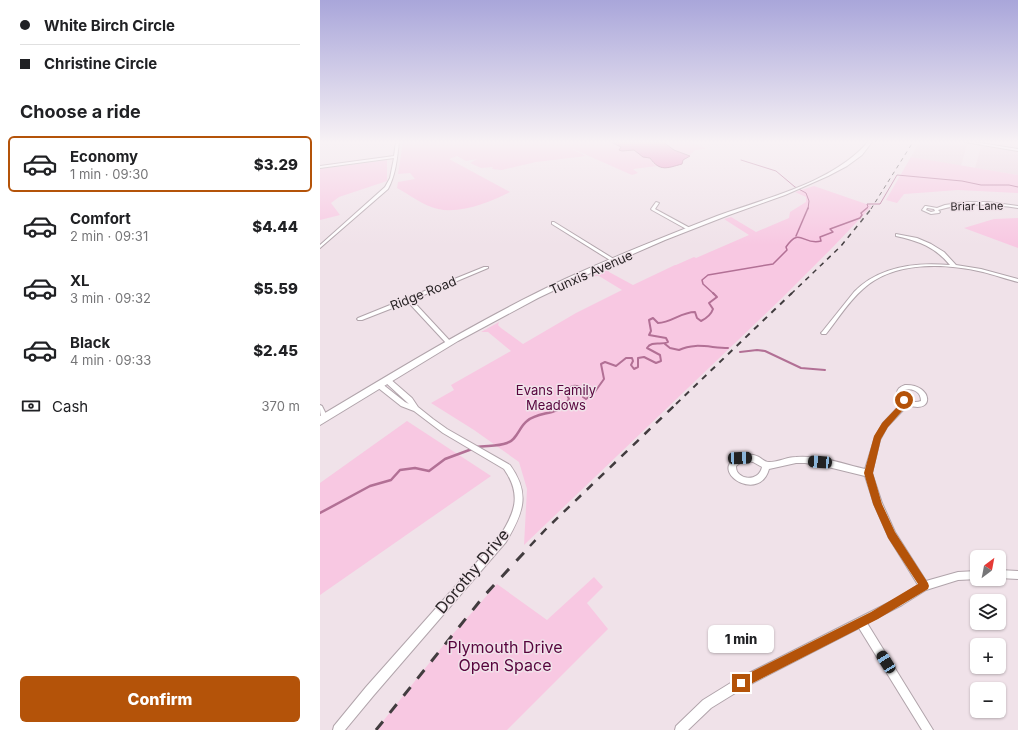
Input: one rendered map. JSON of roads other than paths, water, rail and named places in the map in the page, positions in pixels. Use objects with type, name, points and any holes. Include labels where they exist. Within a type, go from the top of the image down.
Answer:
[{"type":"main road","name":"Tunxis Avenue","points":[[323,420],[448,343],[524,303],[689,229],[825,176]]},
{"type":"street","points":[[320,247],[385,190],[392,176]]},
{"type":"street","points":[[657,203],[653,209],[689,229]]},
{"type":"street","name":"Briar Lane","points":[[936,209],[962,204],[1018,207]]},
{"type":"street","points":[[553,223],[615,261]]},
{"type":"street","points":[[898,235],[923,242],[939,250],[945,254],[954,266]]},
{"type":"street","points":[[824,333],[862,287],[882,275],[911,267],[954,266],[981,270],[1018,281]]},
{"type":"street","name":"Ridge Road","points":[[360,319],[486,268]]},
{"type":"street","points":[[408,299],[448,343]]},
{"type":"street","name":"Dorothy Drive","points":[[338,730],[415,639],[503,539],[516,514],[519,503],[518,483],[507,467],[445,431],[416,409],[402,404],[383,383]]},
{"type":"street","points":[[907,402],[885,425],[877,439],[868,473],[878,504],[892,535],[924,586]]},
{"type":"street","points":[[320,408],[323,420]]},
{"type":"street","points":[[766,465],[766,472],[761,478],[753,482],[738,478],[733,473],[732,469],[734,462],[740,458],[751,458],[766,465],[796,460],[820,462],[868,473]]},
{"type":"street","points":[[1006,574],[1018,575]]},
{"type":"street","points":[[680,730],[707,704],[741,683],[899,602],[924,586],[958,576],[970,575]]},
{"type":"street","points":[[861,622],[928,730]]},
{"type":"waterway","points":[[782,176],[795,187],[806,193],[809,201],[808,209]]},
{"type":"waterway","points":[[867,208],[867,204],[880,204],[896,176]]},
{"type":"waterway","points":[[909,176],[962,181],[981,185],[1009,185],[1018,187]]},
{"type":"waterway","points":[[796,236],[808,208]]},
{"type":"waterway","points":[[714,294],[703,284],[702,280],[708,275],[773,264],[787,250],[786,247],[795,238],[798,237],[815,242],[821,241],[820,237],[833,232],[830,229],[860,218],[862,215],[861,213],[867,208]]},
{"type":"waterway","points":[[565,404],[569,399],[565,391],[572,386],[578,386],[583,389],[583,397],[586,399],[594,393],[604,379],[601,364],[605,362],[616,366],[626,358],[632,358],[633,361],[631,365],[634,369],[638,367],[638,358],[644,357],[656,363],[661,361],[660,355],[647,348],[651,344],[662,344],[668,342],[666,338],[649,335],[651,331],[649,320],[653,318],[658,323],[663,323],[690,312],[695,312],[697,318],[701,321],[705,319],[713,309],[709,303],[717,297],[714,294]]},
{"type":"waterway","points":[[665,344],[670,348],[679,350],[691,346],[728,348]]},
{"type":"waterway","points":[[740,352],[757,350],[765,351],[801,368],[825,370]]},
{"type":"waterway","points":[[476,447],[499,445],[510,441],[516,436],[527,421],[537,416],[557,410],[565,404]]},
{"type":"waterway","points":[[320,513],[370,486],[391,480],[400,470],[415,468],[429,471],[445,459],[472,449]]},
{"type":"railway","points":[[871,209],[892,176]]},
{"type":"railway","points":[[791,294],[841,246],[872,208]]},
{"type":"railway","points":[[676,404],[792,293]]},
{"type":"railway","points":[[530,546],[677,403]]},
{"type":"railway","points":[[376,730],[484,596],[531,545]]},
{"type":"park label","name":"Evans Family Meadows","points":[[556,398]]},
{"type":"park label","name":"Plymouth Drive Open Space","points":[[505,656]]}]
